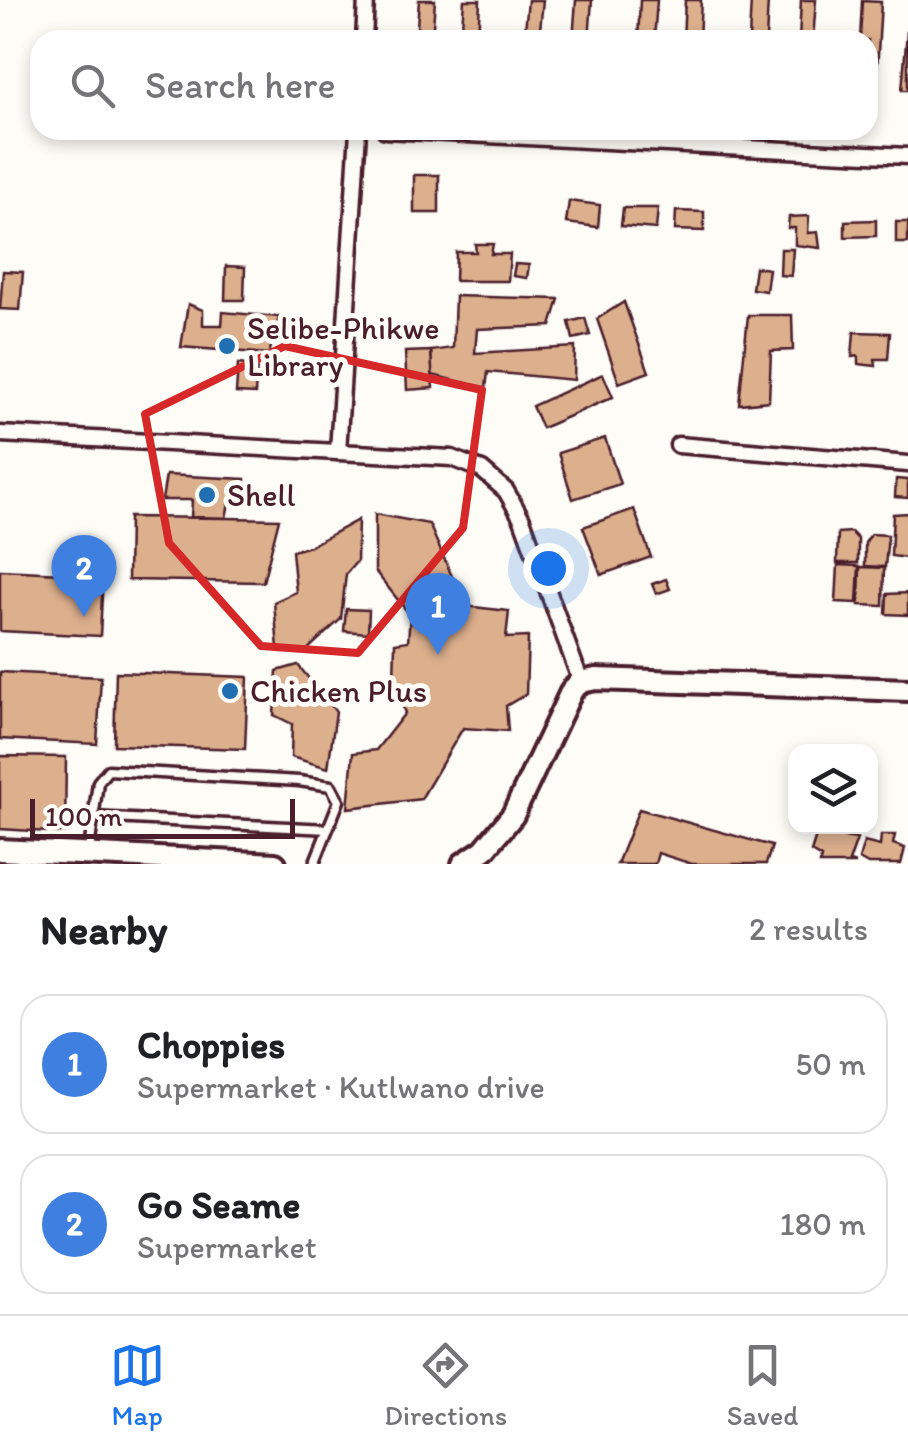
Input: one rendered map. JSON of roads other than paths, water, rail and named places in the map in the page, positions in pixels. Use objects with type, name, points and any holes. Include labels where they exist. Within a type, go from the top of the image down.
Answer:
[{"type":"street","points":[[364,30],[366,0]]},
{"type":"street","points":[[338,452],[357,140]]},
{"type":"street","points":[[586,140],[908,156]]},
{"type":"street","points":[[0,434],[452,458],[472,464],[506,491],[522,519],[582,682]]},
{"type":"street","points":[[678,445],[908,464]]},
{"type":"street","points":[[463,864],[484,850],[513,815],[567,698],[582,682],[596,679],[908,690]]},
{"type":"street","points":[[0,850],[274,864]]},
{"type":"lane","points":[[89,855],[98,782],[108,770],[331,786],[338,800],[314,864]]},
{"type":"lane","points":[[93,817],[328,829]]},
{"type":"place","name":"Selibe-Phikwe Library","points":[[227,346]]},
{"type":"place","name":"Shell","points":[[207,495]]},
{"type":"place","name":"Go Seame","points":[[84,617]]},
{"type":"place","name":"Choppies","points":[[438,655]]},
{"type":"place","name":"Chicken Plus","points":[[230,691]]}]
